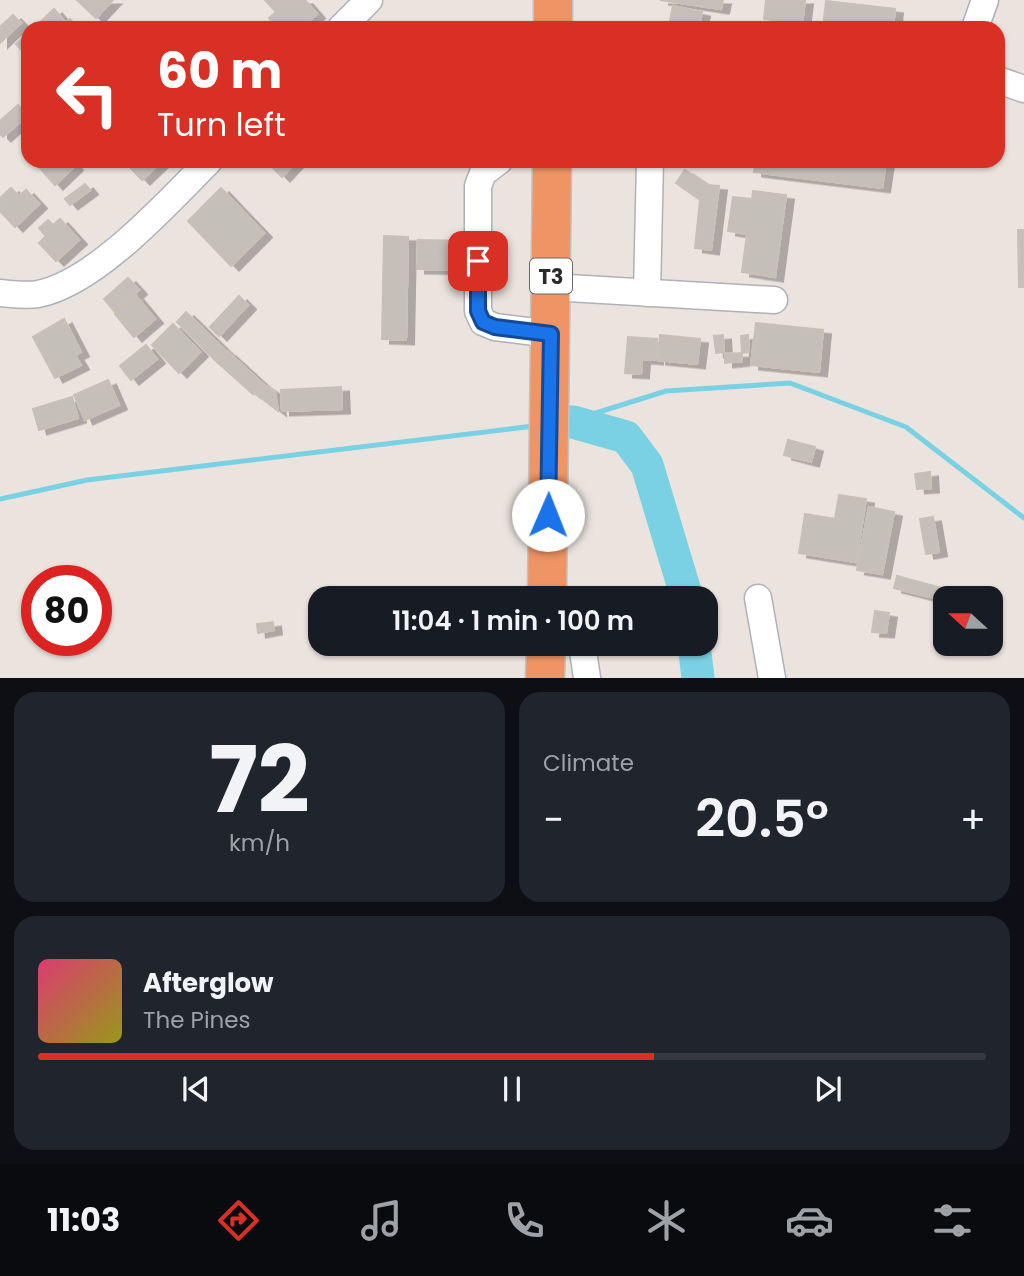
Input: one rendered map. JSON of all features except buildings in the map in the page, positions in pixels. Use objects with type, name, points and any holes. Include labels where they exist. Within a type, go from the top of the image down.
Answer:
[{"type":"highway","points":[[553,0],[553,21]]},
{"type":"highway","name":"T3","points":[[547,586],[552,168]]},
{"type":"highway","points":[[545,677],[546,656]]},
{"type":"street","points":[[348,21],[369,0]]},
{"type":"street","points":[[978,21],[985,0]]},
{"type":"street","points":[[0,293],[39,294],[78,278],[136,233],[202,168]]},
{"type":"street","points":[[490,168],[483,173],[478,187],[478,311],[483,322],[495,327],[551,334]]},
{"type":"street","points":[[647,293],[650,168]]},
{"type":"street","points":[[551,287],[774,300]]},
{"type":"street","points":[[758,598],[772,677]]},
{"type":"street","points":[[584,656],[587,677]]},
{"type":"waterway","points":[[564,423],[666,391],[790,383],[906,427],[1024,518]]},
{"type":"waterway","points":[[573,422],[626,437],[647,465],[683,586]]},
{"type":"waterway","points":[[0,499],[87,480],[534,426]]},
{"type":"waterway","points":[[695,656],[698,678]]},
{"type":"route","points":[[478,261],[478,311],[483,322],[495,327],[551,334],[548,515]]}]
